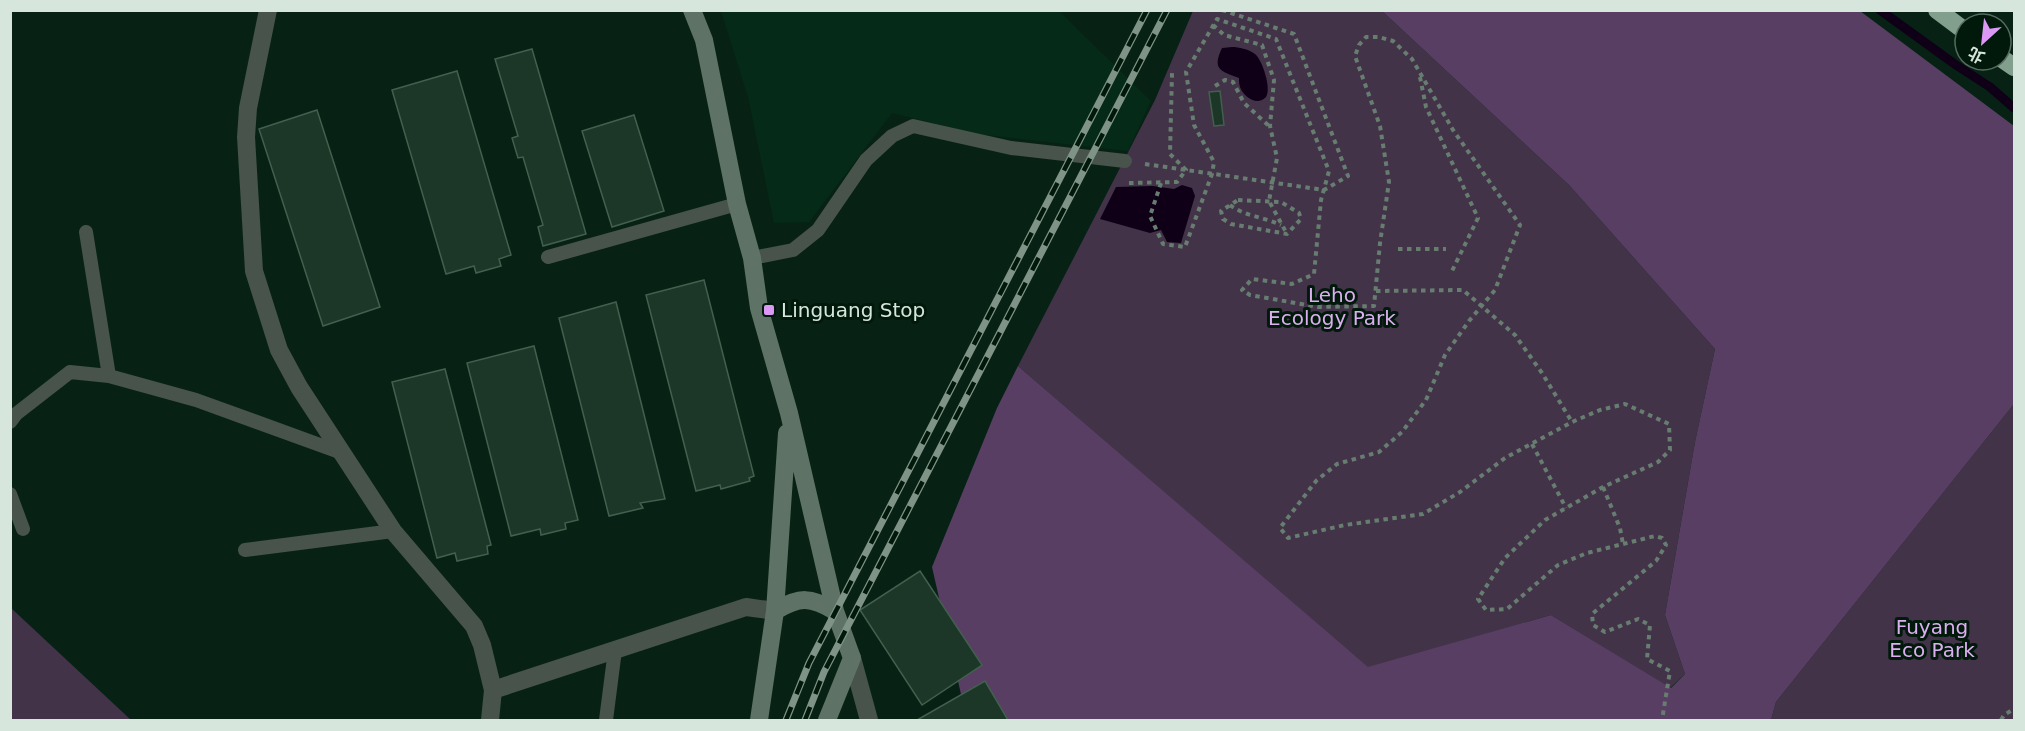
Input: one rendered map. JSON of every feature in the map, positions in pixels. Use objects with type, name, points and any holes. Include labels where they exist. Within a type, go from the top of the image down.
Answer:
[{"type":"highway","points":[[1937,10],[1953,22]]},
{"type":"main road","points":[[692,10],[704,40],[737,204],[752,258],[759,308],[789,413],[835,612],[852,658],[827,720]]},
{"type":"main road","points":[[759,720],[775,611],[789,413]]},
{"type":"main road","points":[[775,611],[802,599],[819,601],[835,612]]},
{"type":"street","points":[[268,10],[248,108],[246,137],[254,271],[279,350],[299,387],[393,531],[474,626],[482,645],[493,690],[490,720]]},
{"type":"street","points":[[493,690],[746,607],[775,611]]},
{"type":"street","points":[[852,658],[869,720]]},
{"type":"lane","points":[[752,258],[793,250],[818,230],[866,160],[892,136],[913,126],[1011,148],[1125,161]]},
{"type":"lane","points":[[548,257],[737,204]]},
{"type":"lane","points":[[86,232],[109,376]]},
{"type":"lane","points":[[10,422],[16,414],[70,372],[109,376],[196,400],[342,453]]},
{"type":"lane","points":[[10,494],[23,530]]},
{"type":"lane","points":[[245,550],[393,531]]},
{"type":"lane","points":[[606,720],[615,650]]},
{"type":"path","points":[[1125,161],[1324,190],[1348,176],[1294,34],[1222,10]]},
{"type":"path","points":[[1161,183],[1150,216],[1163,244],[1185,247],[1212,174],[1214,162],[1194,125],[1186,72],[1217,19],[1276,39],[1329,171],[1321,200],[1314,274],[1292,284],[1252,279],[1242,290],[1250,295],[1318,308],[1374,306],[1389,182],[1380,126],[1354,56],[1366,37],[1379,37],[1393,41],[1412,59],[1453,130],[1520,225],[1495,290],[1446,355],[1426,400],[1402,432],[1379,452],[1338,464],[1316,481],[1280,528],[1288,538],[1345,525],[1423,514],[1460,492],[1505,458],[1572,422],[1600,410],[1625,404],[1669,424],[1670,450],[1658,462],[1603,487],[1545,520],[1505,558],[1478,599],[1486,610],[1507,609],[1558,566],[1587,554],[1623,544],[1655,536],[1662,538],[1666,545],[1656,561],[1592,614],[1593,625],[1605,632],[1638,619],[1650,625],[1647,659],[1670,671],[1662,720]]},
{"type":"path","points":[[1213,25],[1224,35],[1262,45],[1274,80],[1270,126],[1277,158],[1269,201],[1287,234]]},
{"type":"path","points":[[1172,73],[1170,154],[1186,170]]},
{"type":"path","points":[[1420,73],[1426,106],[1478,218],[1451,273]]},
{"type":"path","points":[[1215,86],[1225,80],[1233,82],[1244,103],[1270,126]]},
{"type":"path","points":[[1126,183],[1177,182],[1186,170]]},
{"type":"path","points":[[1238,200],[1281,202],[1299,213],[1301,219],[1287,234],[1231,224],[1223,219],[1221,211],[1238,200]]},
{"type":"path","points":[[1230,205],[1238,212],[1269,219],[1281,225]]},
{"type":"path","points":[[1398,249],[1446,249]]},
{"type":"path","points":[[1376,291],[1463,290],[1515,335],[1572,422]]},
{"type":"path","points":[[1532,444],[1566,508]]},
{"type":"path","points":[[1603,487],[1620,528],[1623,544]]},
{"type":"path","points":[[2001,720],[2014,709]]},
{"type":"shaded area","points":[[721,11],[1059,11],[1151,101],[1128,151],[977,134],[892,113],[809,222],[774,223],[748,97]]},
{"type":"shaded area","points":[[1382,11],[1860,11],[2014,126],[2014,404],[1776,702],[1771,720],[973,720],[963,703],[932,567],[997,408],[1018,366],[1368,667],[1551,615],[1671,688],[1685,674],[1665,615],[1695,442],[1715,349],[1569,185]]},
{"type":"shaded area","points":[[1232,47],[1252,52],[1261,62],[1268,88],[1266,97],[1262,100],[1255,101],[1247,97],[1240,87],[1239,78],[1223,71],[1218,65],[1222,48]]},
{"type":"shaded area","points":[[1182,185],[1192,188],[1195,196],[1181,243],[1167,242],[1161,230],[1150,233],[1100,219],[1116,187],[1153,186],[1174,189]]},
{"type":"green space","name":"Leho Ecology Park","points":[[1193,11],[1382,11],[1569,185],[1715,349],[1695,442],[1665,615],[1685,674],[1670,688],[1551,615],[1368,668],[1018,366],[1155,100]]},
{"type":"green space","name":"Fuyang Eco Park","points":[[2014,404],[2014,720],[1771,720],[1776,702]]},
{"type":"green space","points":[[11,608],[131,720],[11,720]]},
{"type":"building","points":[[532,49],[586,234],[543,246],[538,227],[543,225],[523,157],[518,158],[512,138],[518,136],[495,59]]},
{"type":"building","points":[[457,71],[511,255],[499,259],[501,266],[476,273],[474,266],[446,274],[392,90]]},
{"type":"building","points":[[1220,91],[1224,125],[1214,126],[1209,92]]},
{"type":"building","points":[[317,110],[380,307],[323,326],[259,129]]},
{"type":"building","points":[[634,115],[664,211],[612,227],[582,131]]},
{"type":"building","points":[[704,280],[754,476],[749,478],[750,481],[721,489],[720,485],[696,491],[646,295]]},
{"type":"building","points":[[616,302],[665,499],[640,503],[643,508],[609,516],[559,318]]},
{"type":"building","points":[[534,346],[578,520],[565,523],[566,529],[541,535],[540,529],[511,536],[467,363]]},
{"type":"building","points":[[445,369],[491,545],[487,546],[488,554],[457,561],[455,553],[437,558],[392,382]]},
{"type":"building","points":[[920,571],[982,665],[922,705],[860,610]]},
{"type":"building","points":[[985,681],[1008,720],[917,720]]},
{"type":"waterway","points":[[1880,10],[1990,87],[2014,108]]},
{"type":"railway","points":[[786,720],[809,663],[1147,10]]},
{"type":"railway","points":[[805,720],[824,672],[1167,10]]},
{"type":"place","name":"Linguang Stop","points":[[769,310]]}]
